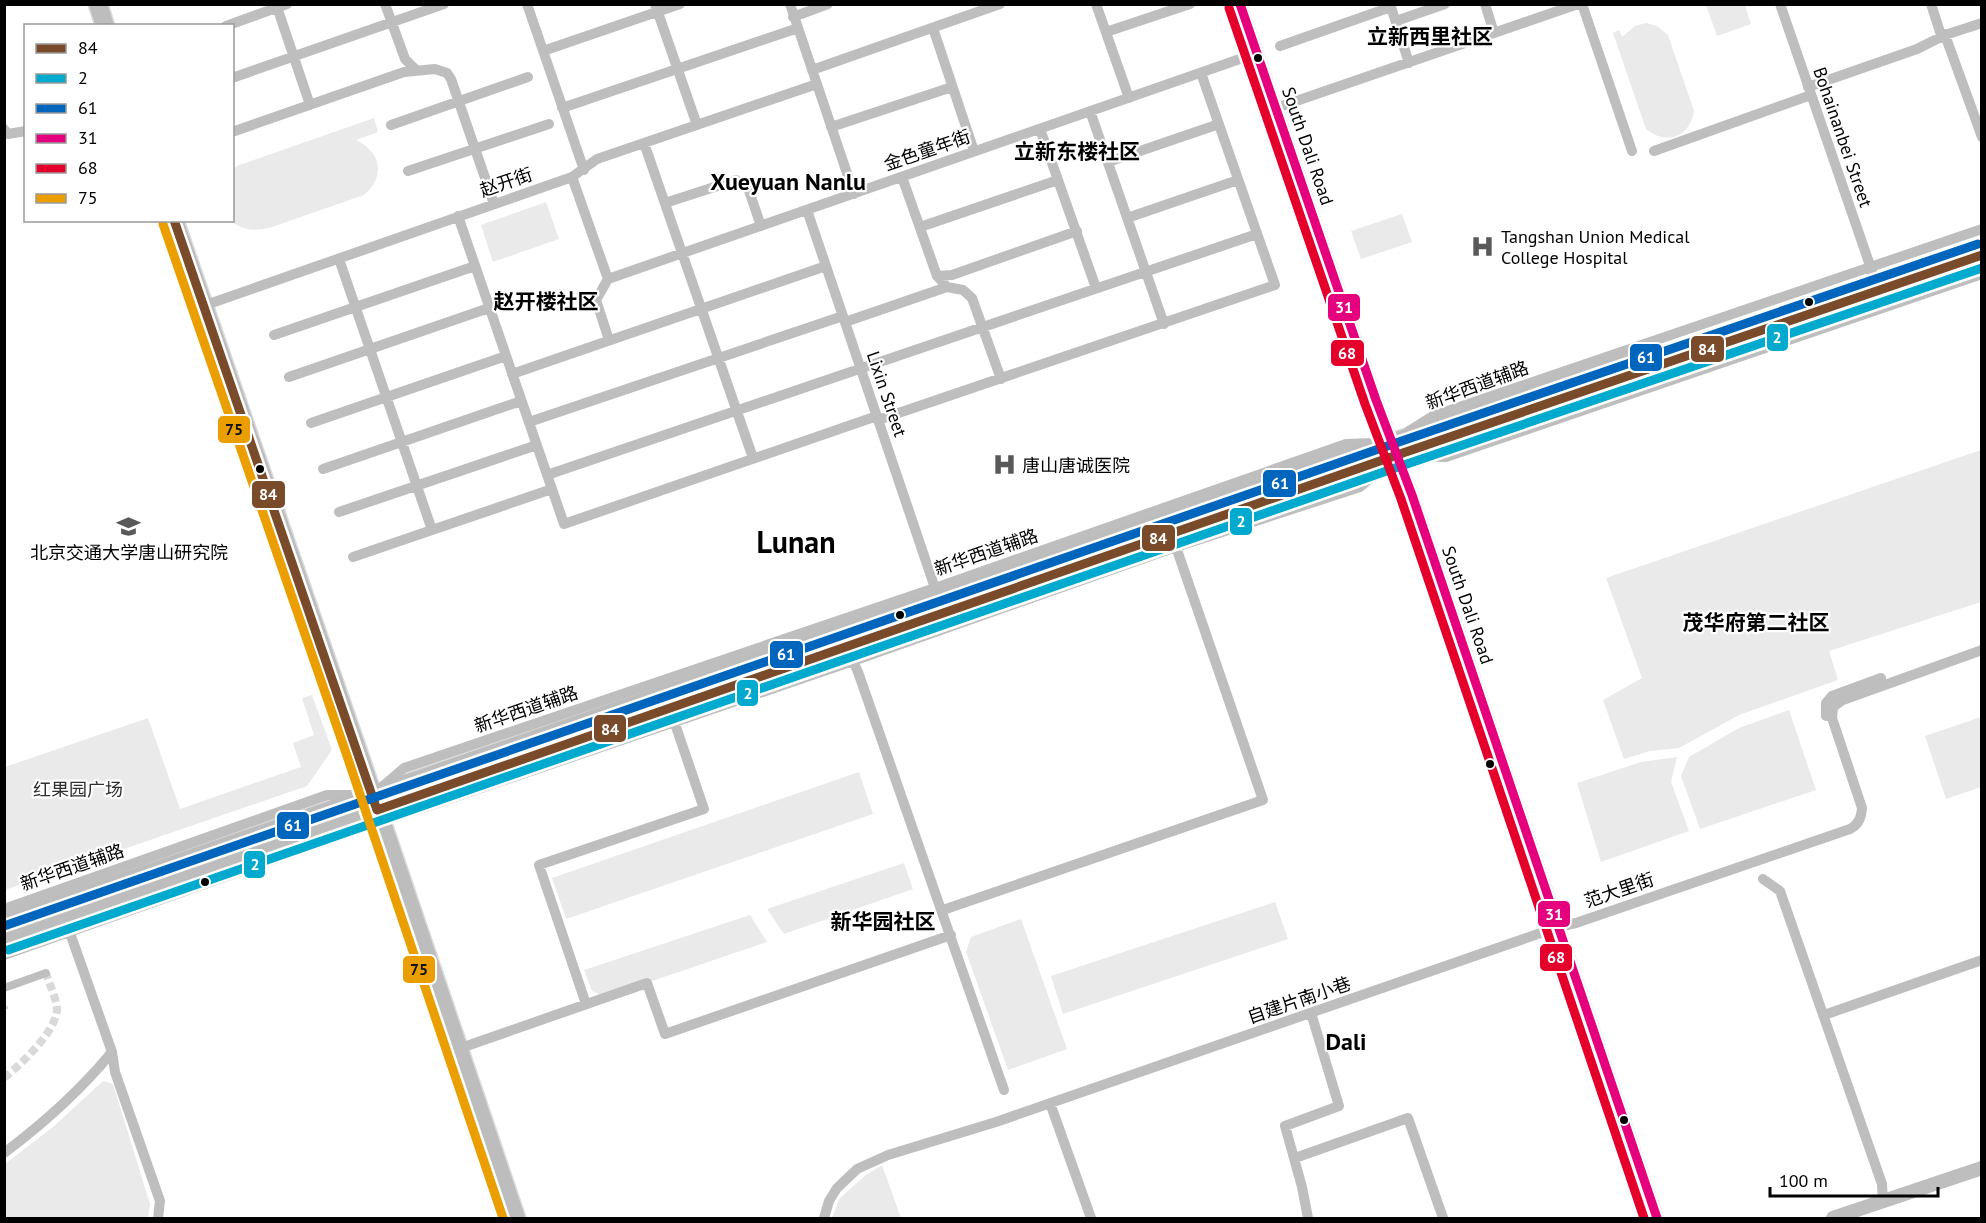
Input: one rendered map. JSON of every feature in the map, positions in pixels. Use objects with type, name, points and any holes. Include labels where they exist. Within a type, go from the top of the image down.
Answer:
[{"type":"main road","points":[[98,4],[104,24]]},
{"type":"main road","points":[[175,222],[516,1218]]},
{"type":"main road","points":[[4,923],[374,803],[672,715],[1873,274],[1982,243]]},
{"type":"main road","points":[[4,939],[374,803],[1394,449],[1982,255]]},
{"type":"street","points":[[385,4],[405,59],[416,70]]},
{"type":"street","points":[[234,77],[444,4]]},
{"type":"street","points":[[527,4],[584,170]]},
{"type":"street","points":[[543,51],[657,8],[680,4]]},
{"type":"street","points":[[789,4],[854,194]]},
{"type":"street","points":[[794,17],[828,4]]},
{"type":"street","points":[[812,70],[933,28],[972,9],[1000,4]]},
{"type":"street","points":[[1096,4],[1129,98]]},
{"type":"street","points":[[1106,32],[1190,4]]},
{"type":"street","name":"South Dali Road","points":[[1240,4],[1657,1218]]},
{"type":"street","points":[[1396,21],[1445,4]]},
{"type":"street","points":[[1485,4],[1494,33]]},
{"type":"street","points":[[1276,108],[1580,4],[1632,151]]},
{"type":"street","name":"Bohainanbei Street","points":[[1779,4],[1873,274]]},
{"type":"street","points":[[1931,4],[1940,32],[1945,35],[1982,137]]},
{"type":"street","points":[[231,24],[280,6],[293,57],[310,105]]},
{"type":"street","points":[[1280,46],[1391,6],[1409,63]]},
{"type":"street","points":[[657,8],[697,125]]},
{"type":"street","points":[[1654,151],[1917,49],[1945,35],[1982,23]]},
{"type":"street","points":[[562,108],[798,28]]},
{"type":"street","points":[[933,28],[974,151]]},
{"type":"street","name":"金色童年街","points":[[608,279],[1257,53]]},
{"type":"street","points":[[234,131],[404,72],[435,69],[447,73],[494,204]]},
{"type":"street","points":[[458,216],[564,524],[753,458],[1001,379],[1275,285],[1201,73]]},
{"type":"street","points":[[391,125],[528,77]]},
{"type":"street","name":"赵开街","points":[[203,306],[572,177],[597,159],[817,84]]},
{"type":"street","points":[[831,127],[952,87]]},
{"type":"street","points":[[1090,111],[1164,324]]},
{"type":"street","points":[[408,171],[549,124]]},
{"type":"street","points":[[1108,162],[1219,124]]},
{"type":"street","points":[[4,129],[8,134],[24,131]]},
{"type":"street","points":[[1040,129],[1096,288]]},
{"type":"street","points":[[644,143],[753,458]]},
{"type":"street","points":[[572,177],[608,279],[596,300],[609,340]]},
{"type":"street","points":[[902,177],[937,276],[947,287]]},
{"type":"street","points":[[665,203],[736,180],[748,188],[761,226]]},
{"type":"street","points":[[920,227],[1058,180]]},
{"type":"street","points":[[1127,218],[1238,180]]},
{"type":"street","name":"Lixin Street","points":[[807,210],[935,588]]},
{"type":"street","points":[[1873,274],[1982,229]]},
{"type":"street","points":[[937,276],[952,275],[1077,231]]},
{"type":"street","points":[[547,475],[1257,234]]},
{"type":"street","points":[[339,259],[432,530]]},
{"type":"street","points":[[274,335],[475,266]]},
{"type":"street","points":[[512,374],[826,266]]},
{"type":"street","name":"新华西道辅路","points":[[4,955],[341,836],[404,768],[935,588],[1346,444],[1446,457],[1982,274]]},
{"type":"street","points":[[529,422],[718,358],[947,287],[963,290],[972,298],[1001,379]]},
{"type":"street","points":[[289,377],[489,308]]},
{"type":"street","points":[[311,423],[506,356]]},
{"type":"street","points":[[323,469],[521,401]]},
{"type":"street","points":[[339,512],[537,445]]},
{"type":"street","points":[[586,1004],[539,865],[704,809],[672,715],[853,661],[1176,547],[1360,487],[1394,449]]},
{"type":"street","points":[[353,557],[552,489]]},
{"type":"street","points":[[942,910],[1263,800],[1176,547]]},
{"type":"street","name":"范大里街","points":[[1558,927],[1574,917],[1851,822],[1856,813],[1856,805],[1826,718],[1826,703],[1832,696],[1982,643]]},
{"type":"street","name":"范大里街","points":[[1558,927],[1700,881],[1856,825],[1862,817],[1862,808],[1832,718],[1833,707],[1843,700],[1982,650]]},
{"type":"street","points":[[853,661],[1004,1090]]},
{"type":"street","name":"新华西道辅路","points":[[4,909],[327,795],[374,803]]},
{"type":"street","points":[[1763,879],[1780,891],[1882,1184],[1883,1202]]},
{"type":"street","name":"自建片南小巷","points":[[825,1218],[829,1201],[837,1188],[857,1170],[888,1155],[996,1122],[1558,927]]},
{"type":"street","points":[[70,933],[112,1052],[115,1072],[160,1201],[159,1218]]},
{"type":"street","points":[[458,1049],[647,983],[665,1034],[951,935]]},
{"type":"street","points":[[1824,1015],[1982,960]]},
{"type":"street","points":[[4,987],[46,973]]},
{"type":"street","points":[[1308,1218],[1295,1158],[1285,1126],[1339,1106],[1311,1013]]},
{"type":"street","points":[[4,1153],[45,1121],[88,1082],[112,1052]]},
{"type":"street","points":[[1050,1103],[1090,1218]]},
{"type":"street","points":[[1295,1158],[1408,1118],[1443,1218]]},
{"type":"street","points":[[1833,1218],[1982,1168]]},
{"type":"green space","points":[[1706,5],[1745,5],[1751,24],[1717,36]]},
{"type":"green space","points":[[1646,23],[1657,26],[1668,35],[1694,111],[1688,127],[1682,133],[1669,138],[1661,137],[1646,129],[1613,33],[1619,30],[1622,37],[1635,26]]},
{"type":"green space","points":[[374,118],[378,132],[356,140],[371,151],[378,165],[376,180],[364,195],[269,228],[258,230],[240,227],[232,222],[234,168]]},
{"type":"green space","points":[[546,202],[559,239],[493,262],[481,225]]},
{"type":"green space","points":[[1402,214],[1412,242],[1361,259],[1351,231]]},
{"type":"green space","points":[[1981,450],[1981,602],[1829,651],[1838,680],[1739,715],[1679,748],[1650,751],[1624,759],[1603,700],[1642,678],[1606,578]]},
{"type":"green space","name":"红果园广场","points":[[312,695],[332,750],[307,786],[5,890],[5,767],[148,718],[180,809],[301,767],[293,743],[314,735],[302,698]]},
{"type":"green space","points":[[1789,710],[1816,790],[1700,829],[1681,776],[1689,757],[1739,728]]},
{"type":"green space","points":[[1981,717],[1981,787],[1946,799],[1925,736]]},
{"type":"green space","points":[[1677,757],[1671,782],[1689,831],[1601,862],[1577,783],[1641,762]]},
{"type":"green space","points":[[859,772],[873,814],[566,919],[552,878]]},
{"type":"green space","points":[[904,863],[913,889],[784,934],[767,909]]},
{"type":"green space","points":[[1275,902],[1288,939],[1063,1014],[1051,976]]},
{"type":"green space","points":[[750,915],[767,942],[605,997],[592,991],[584,970]]},
{"type":"green space","points":[[1021,919],[1067,1049],[1008,1070],[966,952],[971,937]]},
{"type":"green space","points":[[103,1081],[113,1084],[150,1204],[148,1218],[5,1218],[5,1164],[54,1126]]},
{"type":"green space","points":[[882,1165],[901,1218],[832,1218],[839,1199],[866,1175]]},
{"type":"tunnel","points":[[4,1078],[44,1038],[55,1019],[57,1006],[46,973]]},
{"type":"transit line","name":"31","points":[[1240,4],[1376,400],[1412,495],[1657,1218]]},
{"type":"transit line","name":"68","points":[[1229,8],[1365,404],[1401,499],[1644,1218]]},
{"type":"transit line","name":"84","points":[[175,222],[377,810],[1397,455],[1982,255]]},
{"type":"transit line","name":"75","points":[[163,224],[346,753],[503,1218]]},
{"type":"transit line","name":"61","points":[[4,926],[1393,444],[1978,244]]},
{"type":"transit line","name":"2","points":[[8,950],[1401,466],[1982,268]]},
{"type":"place","name":"Tangshan Union Medical College Hospital","points":[[1483,246]]},
{"type":"place","name":"唐山唐诚医院","points":[[1004,465]]},
{"type":"place","name":"北京交通大学唐山研究院","points":[[129,526]]},
{"type":"district","name":"立新西里社区","points":[[1430,36]]},
{"type":"district","name":"立新东楼社区","points":[[1077,151]]},
{"type":"district","name":"Xueyuan Nanlu","points":[[788,181]]},
{"type":"district","name":"赵开楼社区","points":[[546,301]]},
{"type":"district","name":"Lunan","points":[[796,541]]},
{"type":"district","name":"茂华府第二社区","points":[[1756,622]]},
{"type":"district","name":"新华园社区","points":[[883,921]]},
{"type":"district","name":"Dali","points":[[1346,1041]]}]
